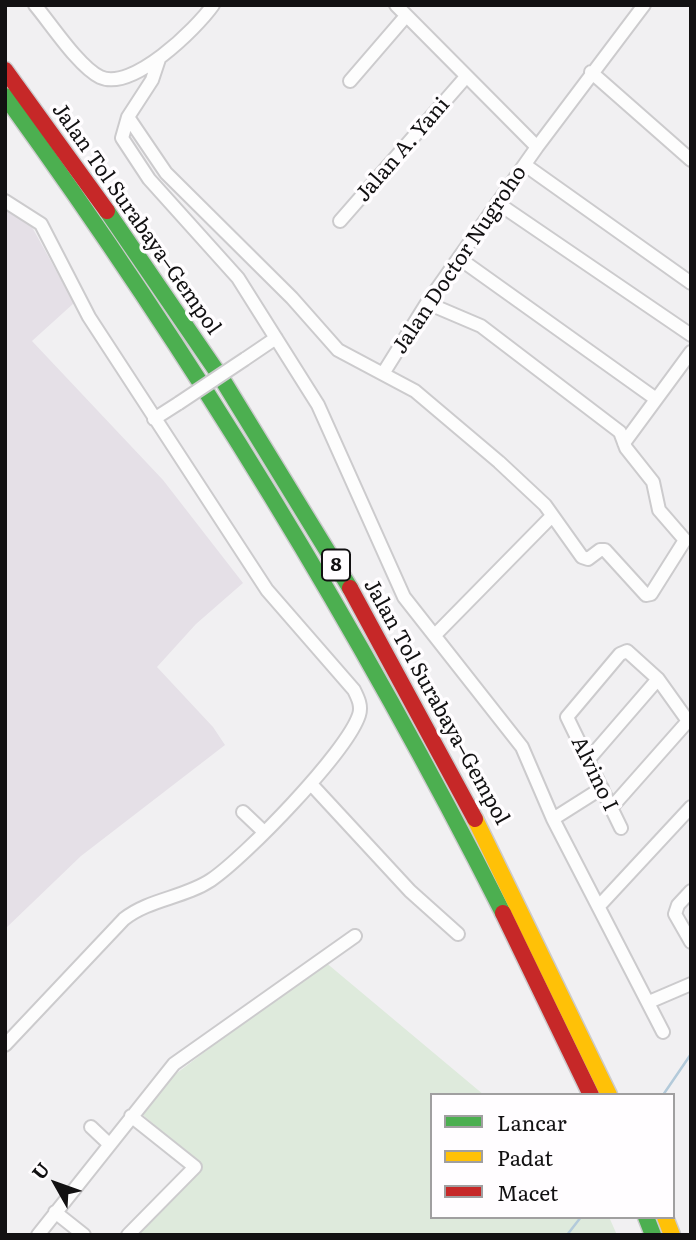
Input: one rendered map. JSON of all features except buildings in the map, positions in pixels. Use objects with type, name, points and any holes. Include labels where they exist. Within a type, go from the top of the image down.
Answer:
[{"type":"highway","name":"Jalan Tol Surabaya–Gempol","points":[[5,70],[86,179],[190,330],[288,484],[355,597],[469,803],[551,967],[608,1093]]},
{"type":"highway","name":"Jalan Tol Surabaya–Gempol","points":[[5,96],[136,280],[227,418],[313,558],[465,834],[591,1093]]},
{"type":"highway","points":[[665,1219],[672,1235]]},
{"type":"street","points":[[35,5],[86,65],[102,78],[126,76],[159,59],[189,34],[213,5]]},
{"type":"street","points":[[396,5],[465,78],[537,147]]},
{"type":"street","name":"Jalan Doctor Nugroho","points":[[384,372],[427,303],[590,72],[644,5]]},
{"type":"street","points":[[350,81],[406,16]]},
{"type":"street","points":[[159,59],[152,80],[121,133],[128,148],[161,193],[238,278],[318,405],[344,457],[404,597],[522,747],[553,819],[663,1032]]},
{"type":"street","points":[[590,72],[691,160]]},
{"type":"street","name":"Jalan A. Yani","points":[[340,222],[465,78]]},
{"type":"street","points":[[128,117],[166,173],[292,298],[331,344],[349,357],[384,372],[415,391],[545,505],[584,558],[605,550],[646,595],[651,594],[685,540],[659,510],[653,482],[624,443],[620,432],[493,335],[471,321],[427,303]]},
{"type":"street","points":[[525,165],[691,283]]},
{"type":"street","points":[[5,201],[41,224],[89,317],[267,590],[354,690],[360,702],[360,713],[340,750],[311,784],[263,831],[214,878],[181,895],[141,908],[124,919],[5,1045]]},
{"type":"street","points":[[499,204],[691,335]]},
{"type":"street","points":[[460,259],[656,399]]},
{"type":"street","points":[[154,419],[276,338]]},
{"type":"street","points":[[624,443],[691,352]]},
{"type":"street","points":[[435,635],[552,516]]},
{"type":"street","name":"Alvino I","points":[[621,828],[567,720],[570,709],[624,651],[631,652],[658,679]]},
{"type":"street","points":[[588,760],[658,679],[688,719],[687,724],[611,808]]},
{"type":"street","points":[[311,784],[410,891],[458,934]]},
{"type":"street","points":[[553,819],[602,788]]},
{"type":"street","points":[[599,906],[691,807]]},
{"type":"street","points":[[243,812],[263,831]]},
{"type":"street","points":[[691,891],[678,905],[676,914],[691,942]]},
{"type":"street","points":[[38,1235],[174,1064],[355,936]]},
{"type":"street","points":[[649,1002],[691,984]]},
{"type":"street","points":[[128,1235],[195,1167],[131,1116]]},
{"type":"street","points":[[91,1127],[109,1144]]},
{"type":"street","points":[[55,1212],[84,1235]]},
{"type":"shaded area","points":[[5,208],[27,218],[74,303],[32,341],[163,480],[243,583],[196,624],[157,667],[213,727],[225,745],[81,856],[5,929]]},
{"type":"green space","points":[[324,961],[482,1093],[430,1093],[430,1219],[610,1219],[617,1235],[131,1235],[201,1165],[143,1115],[173,1076]]},
{"type":"waterway","points":[[664,1093],[691,1054]]},
{"type":"waterway","points":[[567,1235],[579,1219]]},
{"type":"traffic: fast","points":[[5,96],[142,293],[270,495],[391,701],[503,913]]},
{"type":"traffic: fast","points":[[107,211],[222,379],[350,588]]},
{"type":"traffic: fast","points":[[647,1219],[653,1235]]},
{"type":"traffic: slow","points":[[475,819],[608,1093]]},
{"type":"traffic: slow","points":[[666,1219],[672,1235]]},
{"type":"traffic: jam","points":[[5,70],[107,211]]},
{"type":"traffic: jam","points":[[350,588],[475,819]]},
{"type":"traffic: jam","points":[[503,913],[590,1093]]}]
